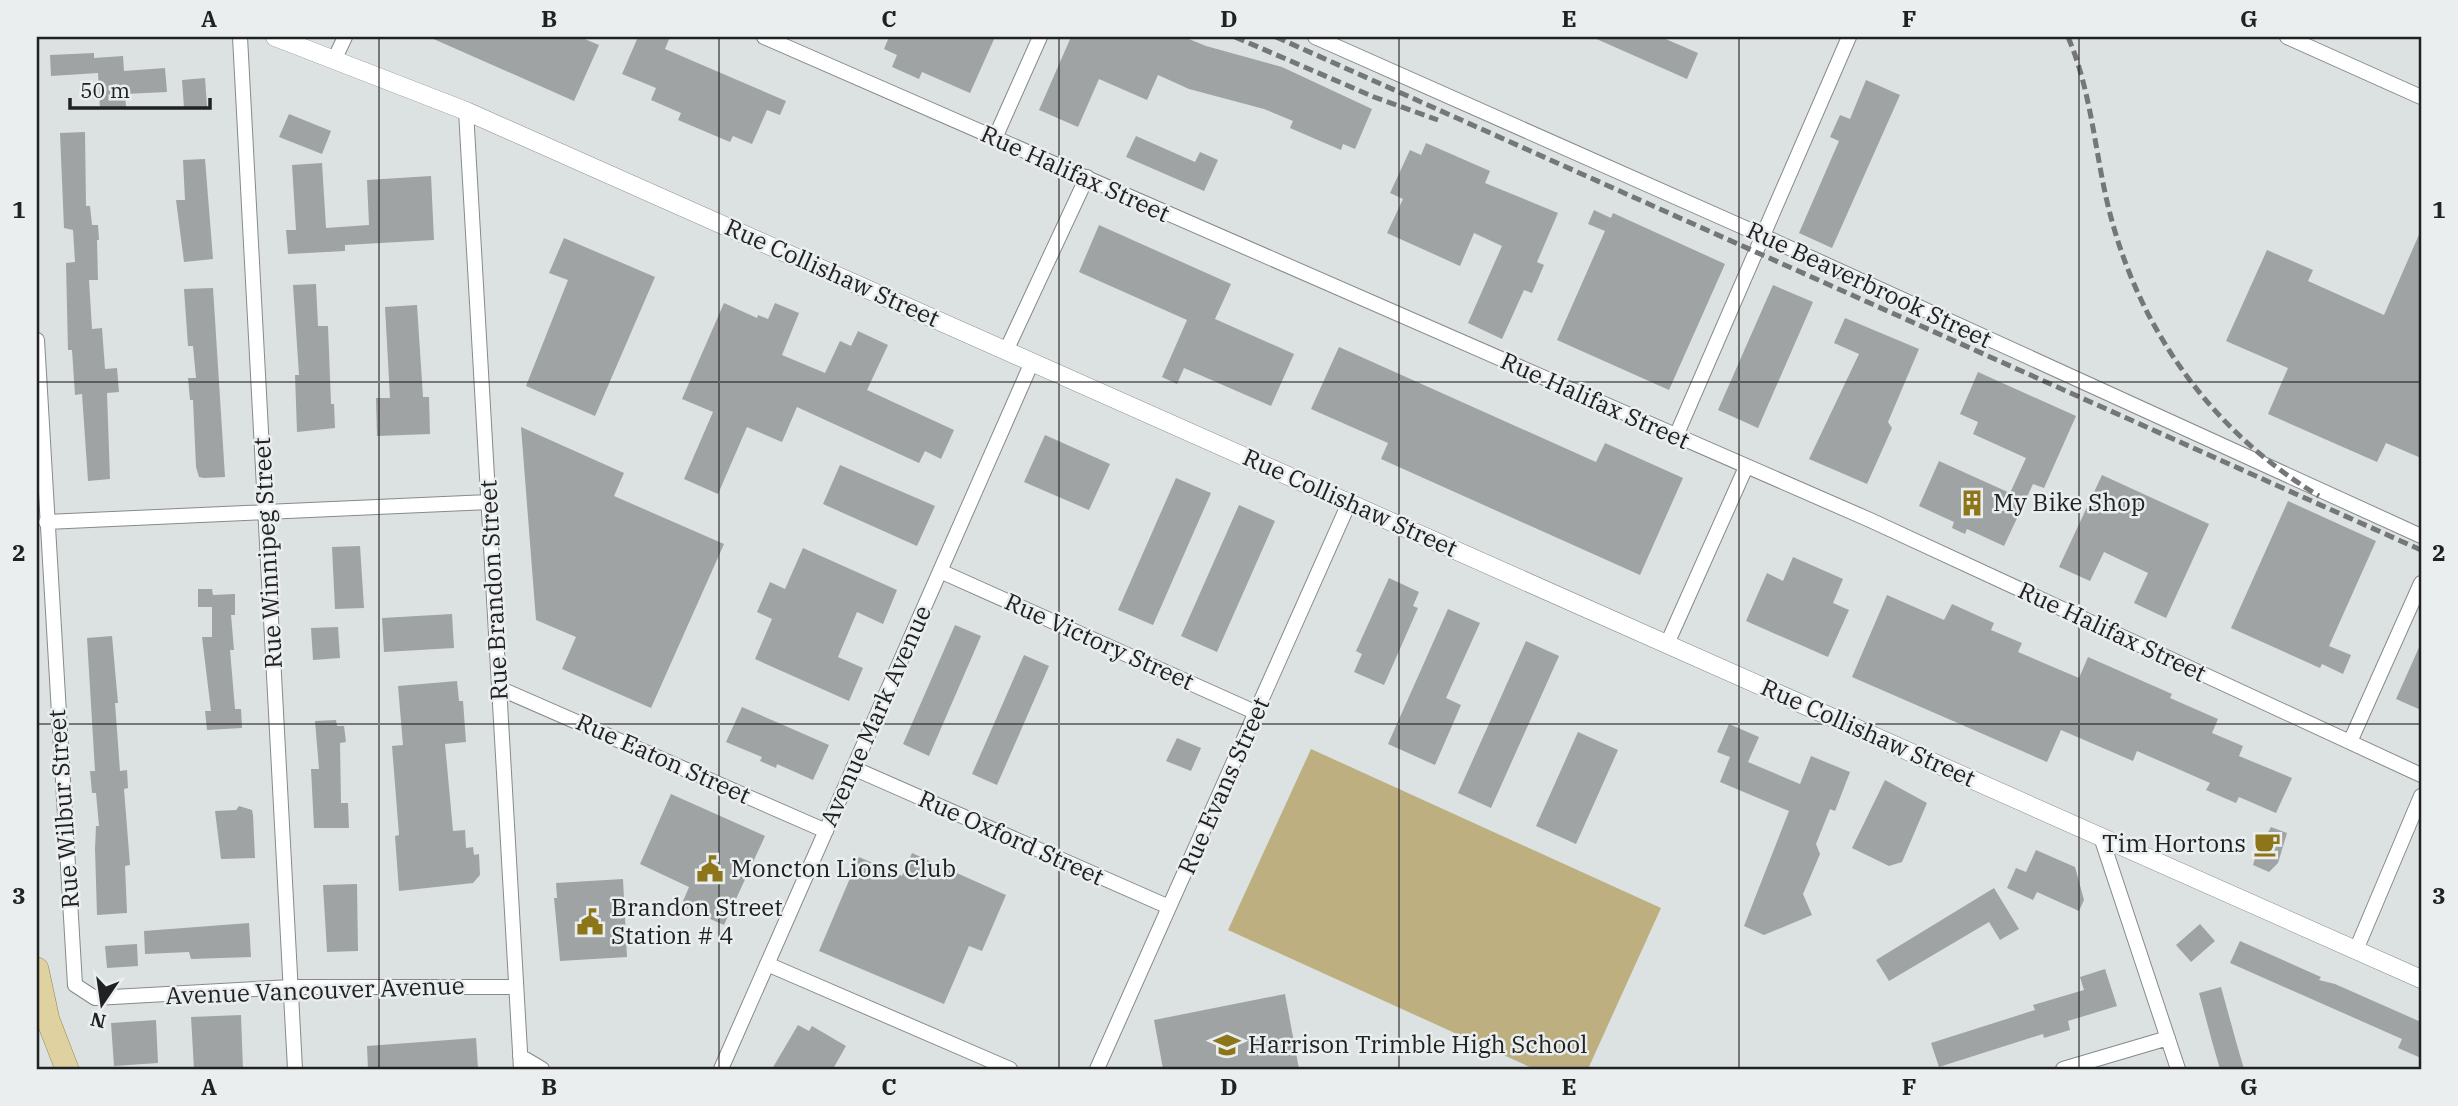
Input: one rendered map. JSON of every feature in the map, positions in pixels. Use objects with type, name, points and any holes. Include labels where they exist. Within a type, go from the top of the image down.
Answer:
[{"type":"main road","points":[[37,969],[48,1020],[67,1069]]},
{"type":"street","name":"Rue Winnipeg Street","points":[[240,37],[295,1069]]},
{"type":"street","name":"Rue Collishaw Street","points":[[275,37],[466,111],[2421,979]]},
{"type":"street","points":[[335,58],[345,37]]},
{"type":"street","name":"Rue Halifax Street","points":[[764,37],[1870,520],[2421,775]]},
{"type":"street","points":[[995,138],[1040,37]]},
{"type":"street","name":"Rue Beaverbrook Street","points":[[1315,37],[1761,235],[2421,536]]},
{"type":"street","points":[[1676,436],[1849,37]]},
{"type":"street","points":[[2287,37],[2421,97]]},
{"type":"street","name":"Rue Brandon Street","points":[[466,111],[521,1063]]},
{"type":"street","points":[[1006,351],[1087,177]]},
{"type":"street","name":"Rue Wilbur Street","points":[[37,340],[75,985]]},
{"type":"street","name":"Avenue Mark Avenue","points":[[721,1069],[1032,362]]},
{"type":"street","points":[[1667,644],[1746,467]]},
{"type":"street","points":[[46,522],[489,502]]},
{"type":"street","name":"Rue Evans Street","points":[[1097,1069],[1349,503]]},
{"type":"street","name":"Rue Victory Street","points":[[940,570],[1257,713]]},
{"type":"street","points":[[2350,742],[2421,583]]},
{"type":"street","name":"Rue Eaton Street","points":[[499,688],[826,831]]},
{"type":"street","name":"Rue Oxford Street","points":[[853,768],[1169,907]]},
{"type":"street","points":[[2356,950],[2421,796]]},
{"type":"street","points":[[2101,836],[2178,1069]]},
{"type":"street","points":[[767,964],[1010,1069]]},
{"type":"street","name":"Avenue Vancouver Avenue","points":[[75,985],[95,998],[291,987],[516,987]]},
{"type":"street","points":[[2063,1069],[2168,1038]]},
{"type":"street","points":[[521,1063],[542,1069]]},
{"type":"shaded area","points":[[1311,749],[1661,908],[1588,1069],[1534,1069],[1228,930]]},
{"type":"building","points":[[429,37],[580,37],[599,45],[574,101]]},
{"type":"building","points":[[638,37],[670,37],[665,49],[786,101],[780,115],[767,110],[752,144],[733,136],[730,142],[678,120],[681,113],[651,100],[656,88],[622,74]]},
{"type":"building","points":[[889,37],[995,37],[970,93],[922,72],[919,79],[892,67],[897,55],[884,49]]},
{"type":"building","points":[[1071,37],[1184,37],[1206,46],[1282,67],[1372,109],[1355,149],[1343,144],[1341,150],[1290,128],[1293,121],[1264,109],[1189,89],[1158,75],[1147,100],[1099,79],[1078,127],[1039,110]]},
{"type":"building","points":[[1592,37],[1661,37],[1698,53],[1687,79]]},
{"type":"building","points":[[94,53],[94,58],[123,56],[124,71],[165,68],[167,92],[125,94],[126,107],[100,109],[98,73],[51,76],[50,55]]},
{"type":"building","points":[[205,78],[207,107],[184,108],[182,80]]},
{"type":"building","points":[[1866,80],[1900,95],[1832,248],[1799,233],[1839,141],[1830,137],[1840,115],[1850,119]]},
{"type":"building","points":[[289,114],[331,131],[322,154],[279,137]]},
{"type":"building","points":[[85,132],[86,206],[90,206],[92,225],[98,225],[99,240],[98,280],[89,280],[92,329],[102,328],[105,369],[117,368],[119,392],[107,393],[110,479],[88,481],[82,394],[75,395],[72,350],[68,350],[66,263],[75,262],[73,230],[64,228],[60,133]]},
{"type":"building","points":[[1136,136],[1195,162],[1200,152],[1218,160],[1204,191],[1126,157]]},
{"type":"building","points":[[1426,143],[1490,171],[1485,183],[1558,213],[1537,262],[1544,265],[1532,293],[1524,290],[1502,339],[1468,323],[1502,246],[1474,233],[1460,266],[1387,233],[1403,199],[1390,193],[1410,150],[1421,155]]},
{"type":"building","points":[[205,159],[213,259],[184,262],[176,200],[185,200],[183,160]]},
{"type":"building","points":[[322,163],[326,228],[369,225],[367,180],[431,176],[434,240],[345,245],[345,251],[288,254],[286,230],[296,230],[292,165]]},
{"type":"building","points":[[1594,210],[1611,218],[1613,213],[1725,264],[1669,390],[1557,340],[1605,231],[1588,224]]},
{"type":"building","points":[[1099,225],[1231,284],[1215,319],[1294,354],[1271,406],[1184,368],[1177,384],[1162,377],[1187,320],[1079,272]]},
{"type":"building","points":[[2421,230],[2421,458],[2386,443],[2377,462],[2268,414],[2288,368],[2226,341],[2267,250],[2313,270],[2308,281],[2384,315]]},
{"type":"building","points":[[564,238],[655,277],[595,416],[526,386],[568,280],[549,273]]},
{"type":"building","points":[[316,284],[318,326],[328,326],[331,404],[334,404],[335,428],[297,432],[295,375],[299,375],[293,285]]},
{"type":"building","points":[[1773,285],[1813,302],[1758,428],[1718,410]]},
{"type":"building","points":[[213,288],[225,477],[204,478],[199,477],[196,467],[193,400],[190,400],[188,378],[196,378],[193,346],[188,346],[184,289]]},
{"type":"building","points":[[724,303],[757,318],[758,315],[768,319],[775,303],[799,313],[782,355],[825,373],[840,341],[851,346],[858,331],[888,345],[867,390],[954,430],[941,459],[925,451],[919,463],[797,407],[782,442],[747,427],[718,494],[684,479],[713,412],[682,399]]},
{"type":"building","points":[[417,305],[423,397],[429,397],[430,434],[377,436],[376,398],[390,398],[385,307]]},
{"type":"building","points":[[1845,318],[1919,349],[1888,422],[1892,428],[1867,484],[1809,459],[1859,354],[1834,343]]},
{"type":"building","points":[[1339,347],[1596,462],[1605,443],[1683,478],[1640,575],[1381,459],[1388,443],[1311,409]]},
{"type":"building","points":[[1978,372],[2076,416],[2044,488],[2033,484],[2004,546],[1967,529],[1965,534],[1952,528],[1954,522],[1919,506],[1939,461],[2010,493],[2026,458],[1973,434],[1978,422],[1960,414]]},
{"type":"building","points":[[521,427],[624,473],[614,496],[724,544],[651,708],[562,669],[576,637],[536,620]]},
{"type":"building","points":[[1045,435],[1110,464],[1089,510],[1024,482]]},
{"type":"building","points":[[840,465],[935,506],[917,546],[823,504]]},
{"type":"building","points":[[2102,475],[2209,524],[2166,618],[2134,603],[2148,573],[2104,552],[2090,581],[2059,567]]},
{"type":"building","points":[[1176,478],[1211,493],[1153,625],[1118,610]]},
{"type":"building","points":[[2288,501],[2376,541],[2329,646],[2351,655],[2343,674],[2322,664],[2320,668],[2231,628]]},
{"type":"building","points":[[1239,505],[1275,521],[1217,652],[1181,636]]},
{"type":"building","points":[[360,546],[364,608],[335,609],[332,547]]},
{"type":"building","points":[[803,548],[897,590],[883,624],[857,612],[838,657],[863,668],[849,701],[755,659],[772,619],[757,612],[770,582],[785,589]]},
{"type":"building","points":[[1793,557],[1843,579],[1833,603],[1849,610],[1828,657],[1746,621],[1767,573],[1783,581]]},
{"type":"building","points":[[1389,578],[1419,592],[1413,606],[1418,608],[1384,685],[1354,672],[1362,654],[1356,651]]},
{"type":"building","points":[[198,589],[212,589],[213,595],[235,594],[235,615],[231,615],[234,650],[230,650],[235,709],[241,709],[242,728],[207,730],[205,711],[211,711],[202,637],[212,637],[212,607],[198,607]]},
{"type":"building","points":[[1887,595],[1944,620],[1952,604],[1994,623],[1991,630],[2022,643],[2018,652],[2079,678],[2088,657],[2172,694],[2170,698],[2218,719],[2212,733],[2243,746],[2239,756],[2292,778],[2276,813],[2239,797],[2236,803],[2206,790],[2210,783],[2137,751],[2133,761],[2061,730],[2047,762],[1852,677]]},
{"type":"building","points":[[1448,609],[1480,623],[1446,698],[1461,705],[1435,765],[1388,744]]},
{"type":"building","points":[[452,614],[454,648],[384,652],[382,618]]},
{"type":"building","points":[[955,625],[981,636],[929,756],[903,744]]},
{"type":"building","points":[[338,627],[340,658],[313,660],[311,628]]},
{"type":"building","points":[[112,636],[120,771],[127,770],[128,788],[124,789],[130,865],[125,866],[127,913],[97,915],[95,849],[96,826],[99,826],[96,793],[92,793],[90,771],[95,771],[87,638]]},
{"type":"building","points":[[1526,641],[1559,656],[1491,808],[1458,793]]},
{"type":"building","points":[[2421,643],[2421,710],[2396,699]]},
{"type":"building","points":[[1024,655],[1049,666],[997,785],[972,774]]},
{"type":"building","points":[[457,681],[459,701],[463,701],[466,742],[445,744],[453,831],[465,830],[466,848],[473,847],[474,855],[479,854],[480,875],[473,883],[399,891],[395,836],[399,835],[392,746],[403,745],[398,686]]},
{"type":"building","points":[[742,707],[829,745],[813,780],[777,764],[776,768],[760,761],[762,757],[726,742]]},
{"type":"building","points":[[336,720],[337,726],[344,726],[346,742],[340,743],[341,803],[348,803],[349,828],[314,828],[311,769],[319,769],[315,721]]},
{"type":"building","points":[[1729,724],[1759,737],[1748,762],[1800,784],[1811,756],[1850,772],[1835,811],[1830,809],[1816,844],[1820,854],[1803,894],[1812,915],[1764,935],[1744,926],[1789,811],[1720,782],[1730,757],[1717,752]]},
{"type":"building","points":[[1578,732],[1618,750],[1576,844],[1536,826]]},
{"type":"building","points":[[1177,738],[1201,748],[1191,771],[1166,761]]},
{"type":"building","points":[[1885,780],[1927,803],[1902,862],[1889,866],[1852,848]]},
{"type":"building","points":[[671,794],[765,836],[724,925],[681,906],[689,887],[640,864]]},
{"type":"building","points":[[239,806],[252,810],[255,858],[221,859],[215,811],[236,810]]},
{"type":"building","points":[[2271,827],[2287,833],[2278,863],[2269,872],[2253,865],[2262,836],[2267,834]]},
{"type":"building","points":[[2036,850],[2075,867],[2084,900],[2079,911],[2037,892],[2033,900],[2007,888],[2016,868],[2026,872]]},
{"type":"building","points":[[912,853],[1006,895],[982,951],[969,946],[944,1004],[819,951],[859,857],[902,876]]},
{"type":"building","name":"Brandon Street Station # 4","points":[[623,879],[627,957],[560,961],[554,898],[557,898],[556,883]]},
{"type":"building","points":[[357,884],[358,951],[327,952],[323,885]]},
{"type":"building","points":[[1994,888],[2019,929],[2000,940],[1989,922],[1889,981],[1876,960]]},
{"type":"building","points":[[249,923],[251,957],[191,959],[189,952],[145,954],[144,931]]},
{"type":"building","points":[[2200,924],[2215,941],[2191,962],[2176,945]]},
{"type":"building","points":[[2240,941],[2321,977],[2319,980],[2335,984],[2421,1022],[2421,1058],[2398,1048],[2402,1039],[2230,963]]},
{"type":"building","points":[[137,944],[138,966],[107,968],[105,946]]},
{"type":"building","points":[[2105,969],[2117,1006],[2068,1021],[2070,1030],[2044,1038],[2043,1034],[1939,1067],[1931,1043],[2035,1010],[2033,1005],[2084,990],[2080,977]]},
{"type":"building","points":[[2221,987],[2244,1069],[2220,1069],[2213,1045],[2199,993]]},
{"type":"building","name":"Harrison Trimble High School","points":[[1285,994],[1299,1069],[1163,1069],[1154,1020]]},
{"type":"building","points":[[241,1015],[243,1069],[194,1069],[191,1017]]},
{"type":"building","points":[[156,1020],[158,1063],[114,1066],[111,1023]]},
{"type":"building","points":[[798,1025],[809,1031],[812,1026],[846,1046],[833,1069],[772,1069]]},
{"type":"building","points":[[476,1038],[478,1069],[368,1069],[367,1046]]},
{"type":"railway","points":[[1235,37],[1374,97],[1438,120]]},
{"type":"railway","points":[[1276,37],[2421,550]]},
{"type":"railway","points":[[2068,37],[2087,96],[2106,197],[2119,243],[2135,287],[2156,329],[2181,369],[2210,405],[2243,439],[2279,469],[2319,496]]},
{"type":"place","name":"My Bike Shop","points":[[1972,503]]},
{"type":"place","name":"Tim Hortons","points":[[2267,844]]},
{"type":"place","name":"Moncton Lions Club","points":[[710,869]]},
{"type":"place","name":"Brandon Street Station # 4","points":[[590,922]]},
{"type":"place","name":"Harrison Trimble High School","points":[[1227,1045]]}]
